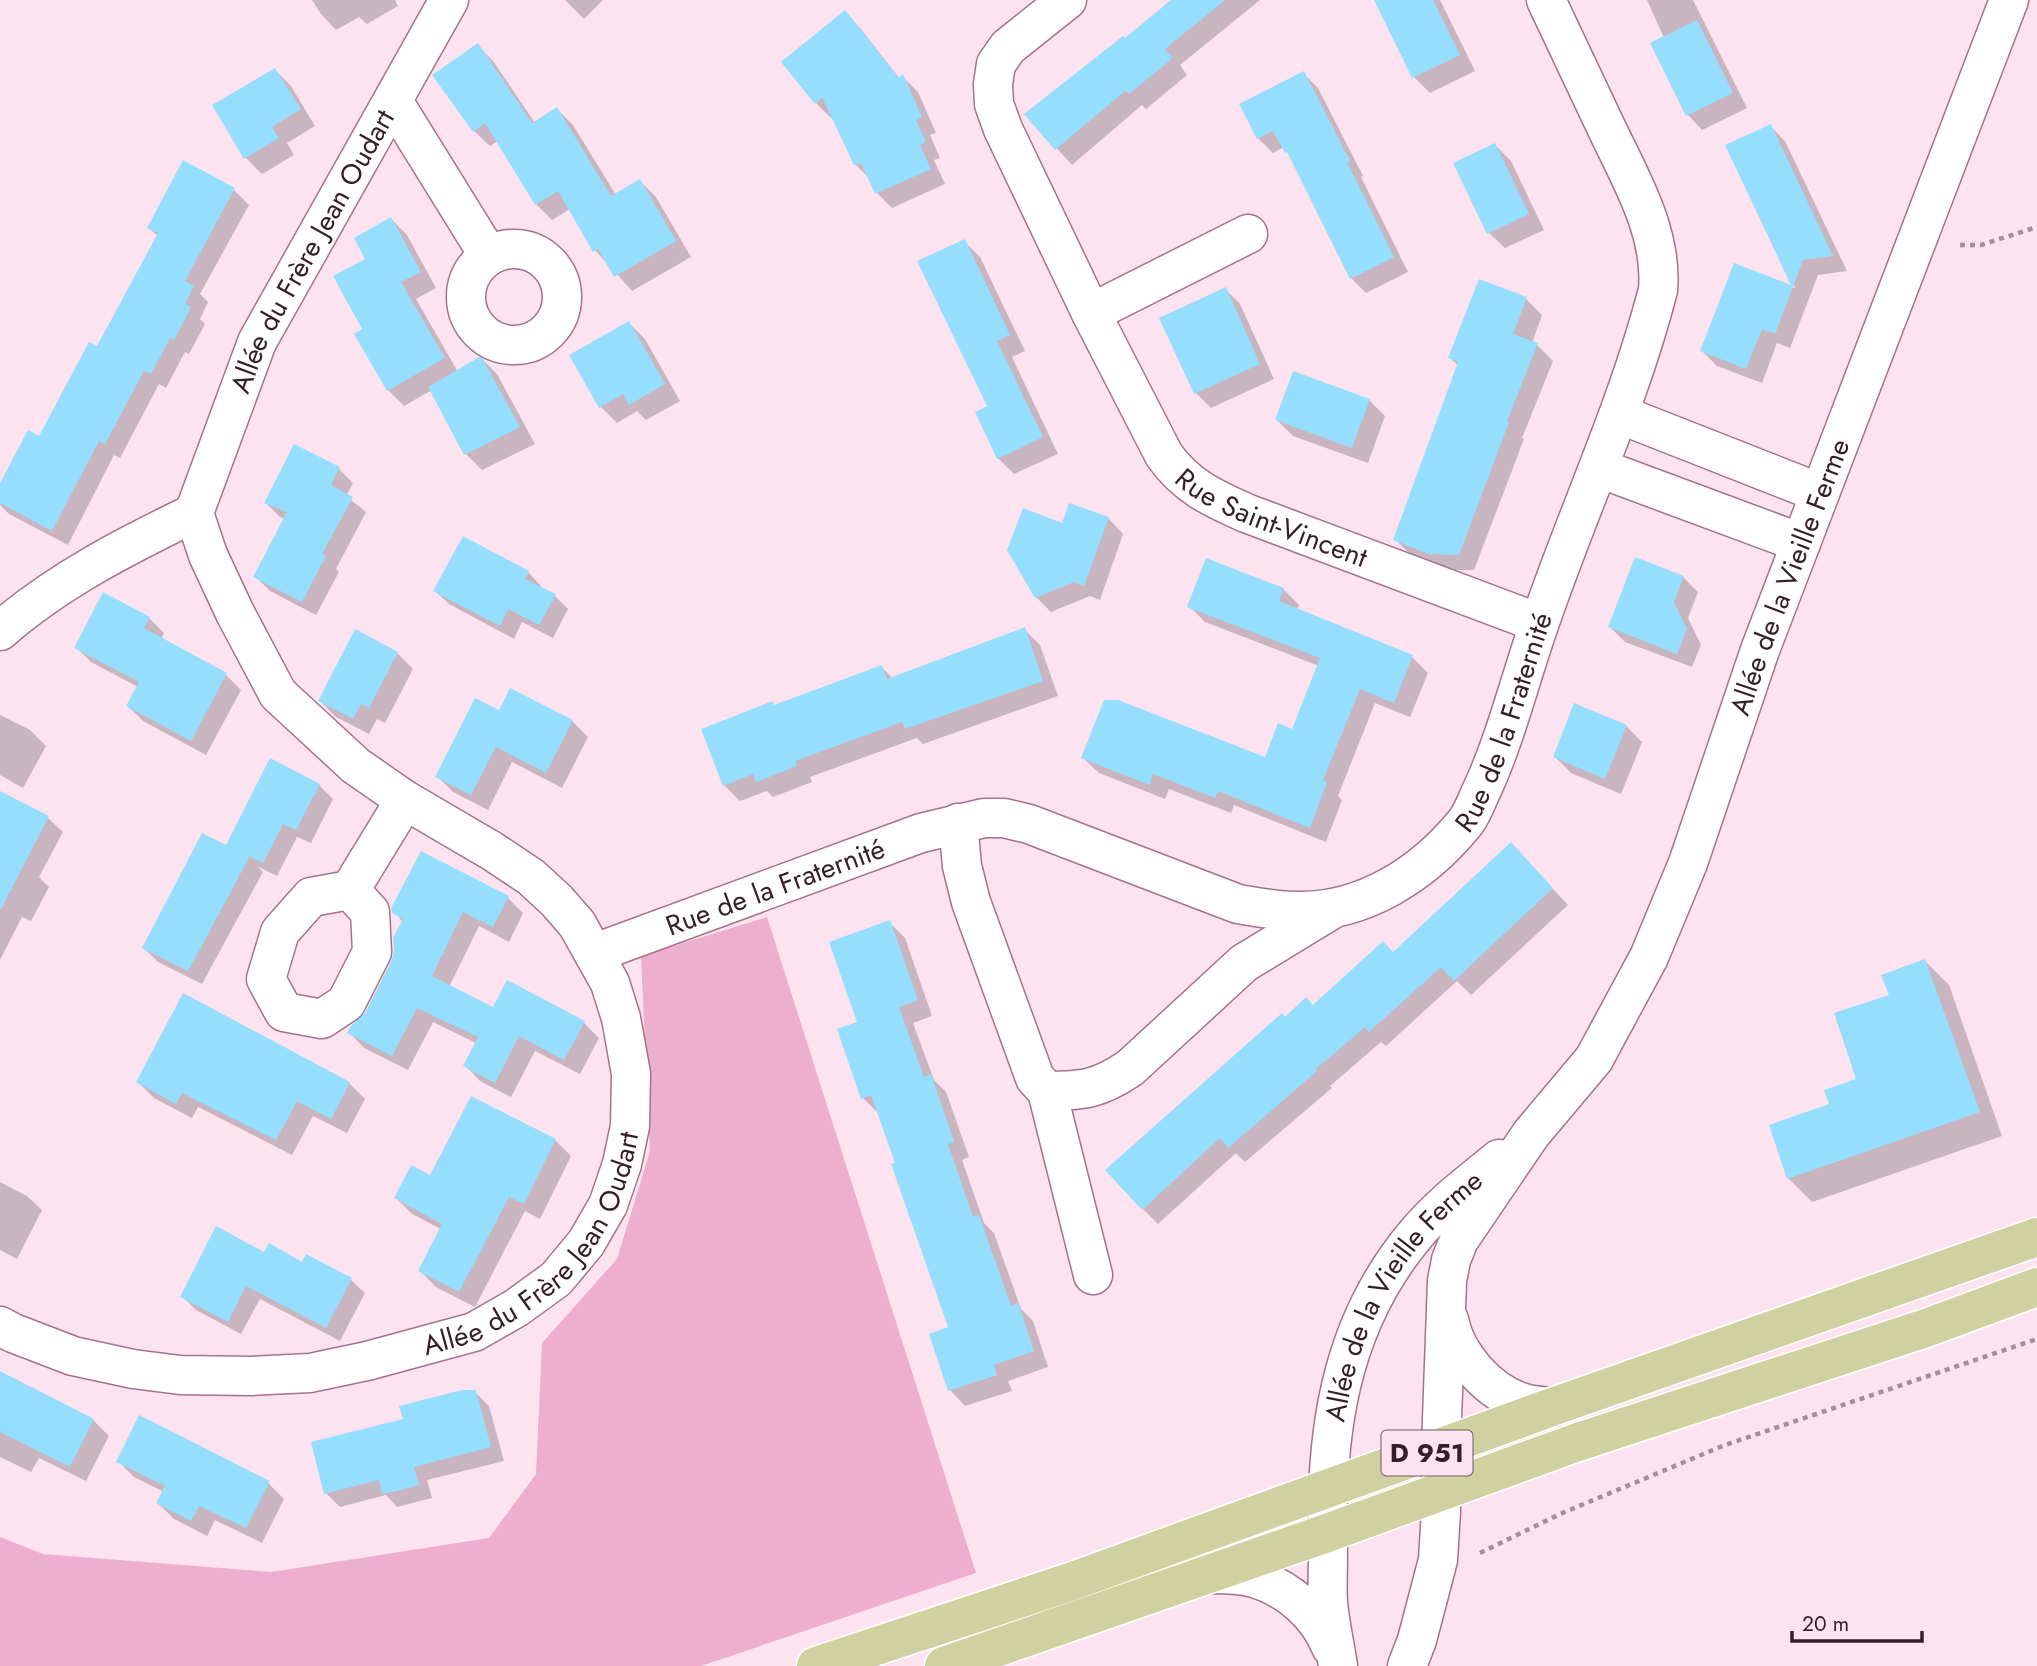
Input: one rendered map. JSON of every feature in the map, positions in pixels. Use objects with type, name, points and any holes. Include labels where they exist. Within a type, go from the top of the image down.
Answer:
[{"type":"main road","name":"D 951","points":[[1441,1470],[1552,1407],[2037,1238]]},
{"type":"main road","name":"D 951","points":[[896,1666],[1767,1355],[1906,1302],[2037,1238]]},
{"type":"main road","name":"D 951","points":[[1441,1470],[1575,1443],[1926,1328],[2037,1287]]},
{"type":"main road","name":"D 951","points":[[944,1666],[1209,1574],[1327,1512]]},
{"type":"main road","name":"D 951","points":[[816,1666],[1070,1581],[1327,1512]]},
{"type":"street","name":"Allée du Frère Jean Oudart","points":[[0,1326],[73,1356],[133,1369],[180,1375],[310,1373],[367,1361],[474,1332],[516,1308],[556,1279],[586,1243],[608,1205],[622,1164],[630,1126],[631,1074],[621,1018],[610,982],[595,953],[570,916],[531,877],[405,800],[356,766],[278,694],[234,613],[208,555],[194,513],[257,342],[449,0]]},
{"type":"street","name":"Rue Saint-Vincent","points":[[1067,0],[1008,47],[996,64],[994,104],[1003,129],[1091,313],[1164,455],[1175,471],[1211,498],[1539,623]]},
{"type":"street","points":[[1546,0],[1639,196],[1656,244],[1660,271],[1658,290],[1599,468],[1801,543]]},
{"type":"street","name":"Allée de la Vieille Ferme","points":[[1407,1666],[1417,1640],[1438,1560],[1446,1303],[1449,1270],[1459,1240],[1531,1134],[1594,1059],[1649,957],[1688,863],[1760,650],[2008,0]]},
{"type":"street","points":[[393,101],[489,256]]},
{"type":"street","points":[[1091,313],[1248,234]]},
{"type":"street","points":[[1619,414],[1820,493]]},
{"type":"street","name":"Rue de la Fraternité","points":[[595,953],[921,833],[958,822],[984,818],[1004,818],[1029,824],[1238,904],[1298,912],[1333,909],[1369,898],[1399,882],[1425,863],[1467,821],[1490,772],[1539,623],[1599,468]]},
{"type":"street","points":[[0,631],[25,610],[120,549],[194,513]]},
{"type":"street","points":[[350,890],[405,800]]},
{"type":"street","points":[[958,822],[962,866],[971,902],[1035,1078],[1047,1091],[1093,1275]]},
{"type":"street","name":"Rue de la Fraternité","points":[[1047,1091],[1092,1088],[1111,1081],[1130,1068],[1244,963],[1333,909]]},
{"type":"street","name":"Allée de la Vieille Ferme","points":[[1337,1666],[1328,1602],[1327,1512],[1333,1424],[1341,1380],[1355,1337],[1374,1296],[1415,1234],[1440,1207],[1531,1134]]},
{"type":"street","name":"Allée de la Vieille Ferme","points":[[1446,1303],[1451,1327],[1460,1349],[1474,1368],[1496,1389],[1523,1403],[1552,1407]]},
{"type":"street","points":[[1209,1574],[1252,1577],[1286,1592],[1318,1623],[1330,1643],[1337,1666]]},
{"type":"path","points":[[1914,246],[1981,245],[2037,227]]},
{"type":"path","points":[[1478,1554],[1560,1514],[1725,1444],[2037,1339]]},
{"type":"shaded area","points":[[767,917],[976,1573],[701,1666],[0,1666],[0,1537],[43,1554],[271,1572],[489,1538],[536,1474],[542,1343],[617,1259],[650,1151],[641,956]]},
{"type":"building","points":[[1171,0],[1225,0],[1165,49],[1173,58],[1129,94],[1125,91],[1055,150],[1024,114]]},
{"type":"building","points":[[1374,0],[1433,0],[1460,55],[1412,78]]},
{"type":"building","points":[[845,10],[899,78],[903,74],[922,117],[916,120],[926,142],[920,145],[931,169],[875,194],[861,163],[854,165],[822,97],[815,104],[781,62]]},
{"type":"building","points":[[1697,20],[1733,93],[1686,116],[1650,43]]},
{"type":"building","points":[[478,43],[532,123],[557,107],[611,196],[640,179],[676,241],[614,277],[598,249],[593,252],[558,191],[535,205],[485,123],[473,132],[432,75]]},
{"type":"building","points":[[275,68],[301,109],[272,127],[279,138],[244,159],[212,105]]},
{"type":"building","points":[[1304,71],[1350,161],[1347,162],[1394,257],[1350,279],[1287,152],[1285,153],[1273,131],[1257,139],[1239,104]]},
{"type":"building","points":[[1771,124],[1833,256],[1803,260],[1775,334],[1762,329],[1746,369],[1700,351],[1734,263],[1791,285],[1725,145]]},
{"type":"building","points":[[1495,143],[1529,214],[1487,234],[1453,163]]},
{"type":"building","points":[[183,160],[235,188],[185,281],[194,286],[185,304],[191,307],[174,340],[170,338],[151,374],[144,371],[105,444],[99,441],[52,531],[0,503],[0,483],[28,430],[39,436],[89,342],[97,346],[158,233],[147,228]]},
{"type":"building","points":[[391,217],[421,272],[401,282],[445,358],[387,391],[354,334],[362,329],[333,276],[365,259],[354,238]]},
{"type":"building","points":[[965,239],[1010,335],[997,341],[1043,437],[997,459],[975,412],[987,406],[917,261]]},
{"type":"building","points":[[1479,279],[1527,297],[1513,334],[1538,343],[1459,555],[1429,554],[1393,540],[1458,362],[1448,358]]},
{"type":"building","points":[[1226,287],[1260,364],[1194,394],[1159,318]]},
{"type":"building","points":[[629,321],[665,384],[629,405],[623,394],[599,408],[569,355]]},
{"type":"building","points":[[481,356],[520,427],[464,455],[428,387]]},
{"type":"building","points":[[1293,371],[1370,399],[1352,448],[1275,420]]},
{"type":"building","points":[[294,444],[340,467],[331,485],[353,497],[322,554],[326,556],[302,602],[253,577],[287,512],[264,503]]},
{"type":"building","points":[[1069,503],[1109,517],[1084,586],[1074,582],[1035,598],[1007,550],[1023,508],[1062,523]]},
{"type":"building","points":[[463,536],[529,571],[525,579],[556,594],[539,625],[508,609],[500,626],[433,591]]},
{"type":"building","points":[[1635,557],[1684,576],[1674,602],[1687,629],[1677,654],[1608,627]]},
{"type":"building","points":[[1206,558],[1284,588],[1279,601],[1413,655],[1394,703],[1360,689],[1323,780],[1327,782],[1310,828],[1218,791],[1215,798],[1153,774],[1150,785],[1081,758],[1104,700],[1118,700],[1265,757],[1278,723],[1292,729],[1320,658],[1187,607]]},
{"type":"building","points":[[103,592],[150,617],[144,628],[227,673],[191,741],[126,706],[139,682],[74,648]]},
{"type":"building","points":[[1025,627],[1043,681],[905,729],[902,722],[795,761],[797,766],[756,782],[753,774],[723,786],[701,729],[773,701],[774,705],[882,665],[887,679]]},
{"type":"building","points":[[355,629],[398,652],[369,708],[361,704],[353,719],[318,701]]},
{"type":"building","points":[[510,688],[573,720],[546,773],[496,747],[471,795],[435,777],[475,698],[499,710]]},
{"type":"building","points":[[1574,703],[1627,725],[1605,779],[1553,757]]},
{"type":"building","points":[[270,758],[320,784],[296,830],[283,824],[263,863],[250,857],[188,971],[142,948],[202,833],[226,845]]},
{"type":"building","points":[[0,791],[49,816],[0,911]]},
{"type":"building","points":[[1511,842],[1553,888],[1454,981],[1441,967],[1369,1032],[1365,1027],[1228,1148],[1220,1138],[1142,1210],[1105,1170],[1282,1013],[1285,1017],[1306,997],[1313,1005],[1383,941],[1393,952]]},
{"type":"building","points":[[421,851],[509,896],[493,927],[463,912],[432,976],[493,1007],[507,980],[585,1021],[564,1060],[519,1036],[495,1083],[463,1066],[478,1037],[417,1008],[392,1056],[347,1033],[365,1013],[391,962],[393,938],[403,919],[392,913],[391,908]]},
{"type":"building","points":[[890,920],[918,1000],[899,1007],[924,1077],[931,1074],[954,1142],[948,1144],[973,1217],[979,1215],[1011,1306],[1018,1303],[1034,1351],[994,1365],[997,1375],[948,1391],[929,1334],[948,1327],[891,1164],[895,1163],[871,1095],[861,1099],[837,1029],[857,1022],[829,942]]},
{"type":"building","points":[[1925,959],[1980,1112],[1787,1179],[1769,1125],[1829,1104],[1824,1090],[1856,1079],[1834,1013],[1889,995],[1881,975]]},
{"type":"building","points":[[183,993],[350,1082],[331,1119],[297,1101],[276,1140],[182,1093],[176,1104],[136,1082]]},
{"type":"building","points":[[471,1096],[556,1139],[524,1204],[509,1197],[459,1292],[418,1271],[442,1224],[394,1198],[411,1165],[430,1175]]},
{"type":"building","points":[[216,1226],[264,1252],[269,1243],[302,1262],[306,1254],[352,1278],[326,1328],[246,1286],[228,1322],[180,1297]]},
{"type":"building","points":[[0,1371],[94,1419],[70,1467],[0,1432]]},
{"type":"building","points":[[462,1390],[476,1390],[491,1447],[414,1467],[419,1485],[382,1494],[379,1480],[324,1494],[311,1442],[403,1419],[399,1406]]},
{"type":"building","points":[[139,1415],[270,1481],[246,1528],[199,1506],[191,1521],[156,1503],[165,1486],[116,1462]]}]
